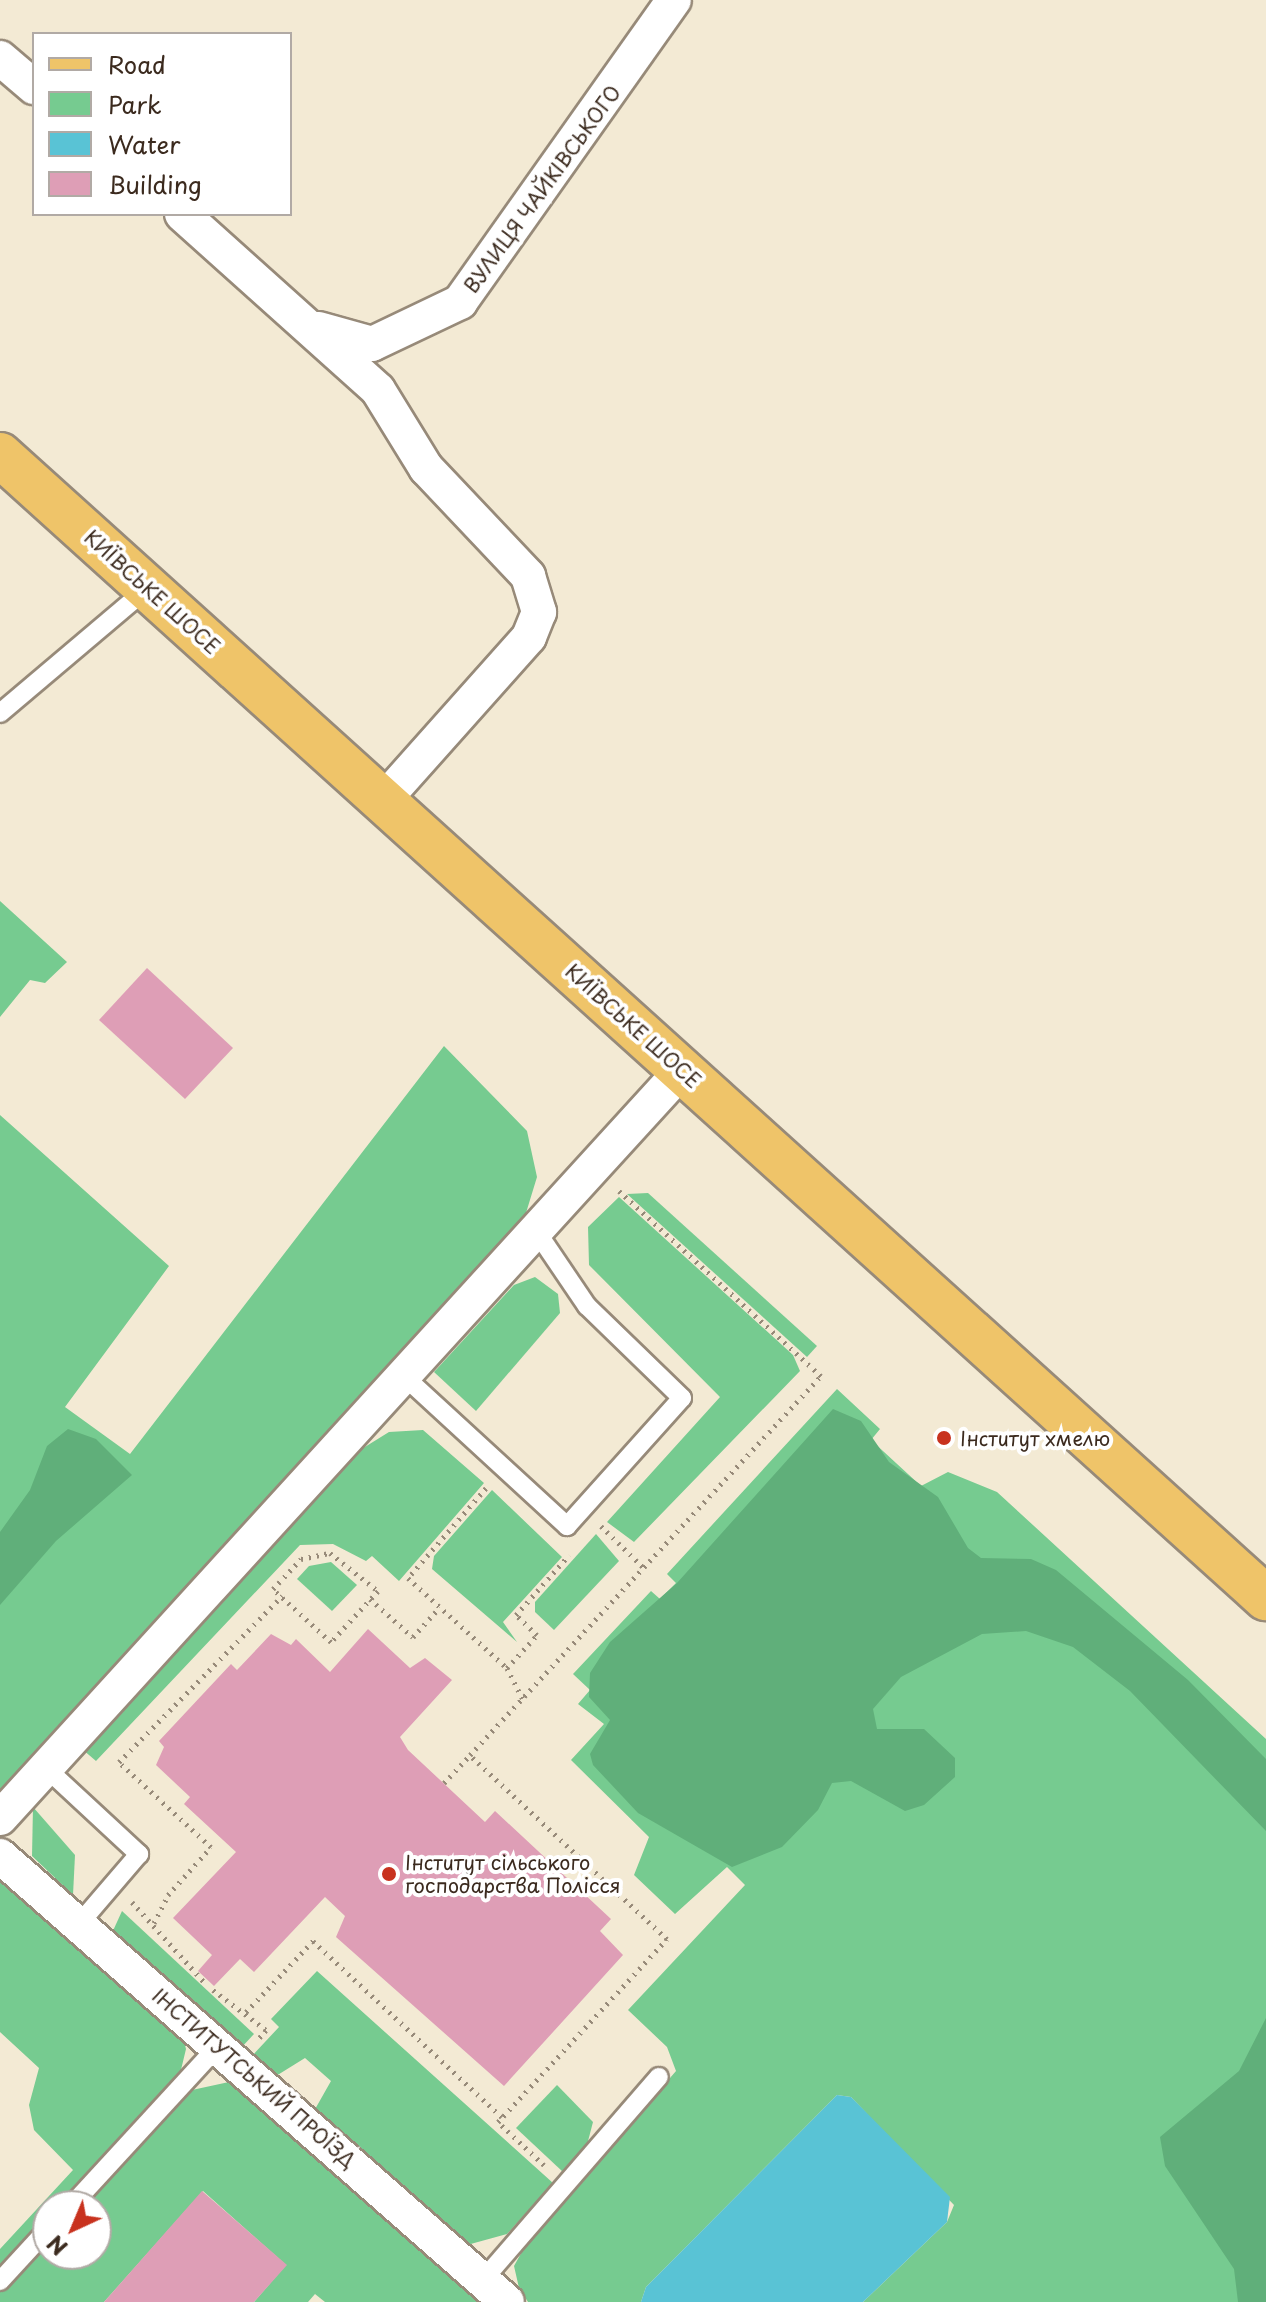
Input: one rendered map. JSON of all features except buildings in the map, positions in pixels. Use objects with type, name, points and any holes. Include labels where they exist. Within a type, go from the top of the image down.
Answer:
[{"type":"main road","name":"КИЇВСЬКЕ ШОСЕ","points":[[0,455],[1266,1598]]},
{"type":"street","name":"ВУЛИЦЯ ЧАЙКІВСЬКОГО","points":[[184,216],[315,328],[372,344],[460,302],[674,0]]},
{"type":"street","points":[[0,58],[32,85]]},
{"type":"street","points":[[315,328],[378,390],[426,468],[528,576],[539,612],[529,637],[383,801]]},
{"type":"street","points":[[0,1818],[539,1235],[682,1070]]},
{"type":"street","name":"ІНСТИТУТСЬКИЙ ПРОЇЗД","points":[[0,1856],[494,2291]]},
{"type":"lane","points":[[0,713],[148,588]]},
{"type":"lane","points":[[406,1378],[567,1526],[682,1398],[587,1306],[539,1235]]},
{"type":"lane","points":[[46,1768],[139,1854],[79,1924]]},
{"type":"lane","points":[[86,2190],[218,2046]]},
{"type":"lane","points":[[494,2291],[566,2185],[659,2077]]},
{"type":"lane","points":[[0,2281],[32,2246]]},
{"type":"path","points":[[444,1783],[821,1376],[597,1171]]},
{"type":"path","points":[[504,1468],[408,1578],[507,1668],[522,1698]]},
{"type":"path","points":[[507,1668],[537,1635],[516,1615],[569,1556],[567,1526]]},
{"type":"path","points":[[620,1545],[643,1567]]},
{"type":"path","points":[[330,1553],[378,1591],[331,1642],[282,1596],[273,1589],[301,1559],[330,1553]]},
{"type":"path","points":[[154,1923],[168,1895],[211,1847],[119,1762],[282,1596]]},
{"type":"path","points":[[370,1599],[413,1637],[440,1607]]},
{"type":"path","points":[[470,1755],[667,1939],[498,2122],[566,2185]]},
{"type":"path","points":[[141,1911],[203,1981],[262,2026]]},
{"type":"path","points":[[246,2012],[313,1941],[502,2117]]},
{"type":"green space","points":[[0,901],[67,962],[45,983],[30,980],[0,1017]]},
{"type":"green space","points":[[444,1046],[527,1131],[537,1177],[522,1226],[0,1799],[0,1115],[169,1266],[65,1407],[130,1454]]},
{"type":"green space","points":[[648,1193],[817,1346],[807,1357],[627,1194]]},
{"type":"green space","points":[[619,1197],[793,1355],[800,1371],[634,1542],[607,1522],[720,1397],[589,1265],[588,1227]]},
{"type":"green space","points":[[535,1277],[558,1294],[560,1313],[476,1411],[434,1372],[514,1285]]},
{"type":"green space","points":[[837,1389],[880,1429],[871,1440],[921,1486],[948,1472],[997,1492],[1266,1739],[1266,2302],[863,2302],[947,2222],[954,2205],[851,2097],[837,2095],[646,2287],[641,2302],[528,2302],[519,2288],[514,2266],[524,2248],[676,2071],[667,2047],[628,2010],[745,1885],[727,1867],[675,1914],[634,1875],[649,1837],[571,1760],[604,1724],[578,1704],[590,1690],[573,1674],[651,1591],[660,1599],[676,1583],[667,1574]]},
{"type":"green space","points":[[833,1409],[861,1421],[889,1462],[938,1497],[968,1548],[981,1558],[1031,1559],[1056,1570],[1188,1680],[1266,1759],[1266,1831],[1130,1691],[1073,1647],[1026,1631],[982,1634],[901,1677],[873,1709],[877,1729],[924,1729],[955,1758],[955,1777],[924,1805],[905,1811],[851,1781],[832,1783],[818,1810],[782,1847],[732,1867],[638,1813],[593,1765],[590,1754],[610,1720],[589,1697],[590,1673],[610,1642],[677,1583]]},
{"type":"green space","points":[[68,1429],[96,1439],[132,1475],[56,1541],[0,1605],[0,1532],[30,1490],[47,1446]]},
{"type":"green space","points":[[423,1430],[484,1483],[399,1581],[372,1556],[366,1561],[333,1544],[300,1545],[96,1761],[82,1749],[360,1450],[389,1432]]},
{"type":"green space","points":[[492,1490],[562,1557],[503,1622],[517,1642],[432,1569],[434,1556]]},
{"type":"green space","points":[[596,1534],[619,1561],[554,1630],[535,1612],[535,1602]]},
{"type":"green space","points":[[331,1562],[357,1585],[332,1611],[297,1579],[309,1566]]},
{"type":"green space","points":[[33,1807],[75,1855],[73,1895],[32,1856]]},
{"type":"green space","points":[[0,1877],[182,2034],[186,2049],[180,2074],[102,2166],[77,2190],[55,2190],[73,2170],[34,2130],[29,2105],[39,2068],[0,2032]]},
{"type":"green space","points":[[122,1911],[254,2034],[241,2048],[112,1933]]},
{"type":"green space","points":[[317,1971],[553,2183],[507,2234],[467,2245],[314,2111],[331,2081],[305,2058],[276,2076],[251,2057],[279,2027],[271,2019]]},
{"type":"green space","points":[[1266,2018],[1266,2302],[1238,2302],[1234,2269],[1165,2166],[1160,2137],[1239,2071]]},
{"type":"green space","points":[[229,2082],[244,2088],[486,2302],[325,2302],[315,2294],[308,2302],[254,2302],[286,2265],[203,2191],[104,2302],[0,2302],[0,2291],[32,2256],[32,2270],[112,2270],[112,2190],[97,2190],[192,2090]]},
{"type":"green space","points":[[557,2085],[593,2122],[587,2145],[563,2172],[516,2128]]},
{"type":"green space","points":[[32,2214],[32,2235],[0,2268],[0,2249]]},
{"type":"water","points":[[837,2095],[851,2097],[950,2197],[947,2222],[863,2302],[641,2302],[646,2287]]},
{"type":"place","name":"Інститут хмелю","points":[[944,1438]]},
{"type":"place","name":"Інститут сільського господарства Полісся","points":[[389,1874]]}]
